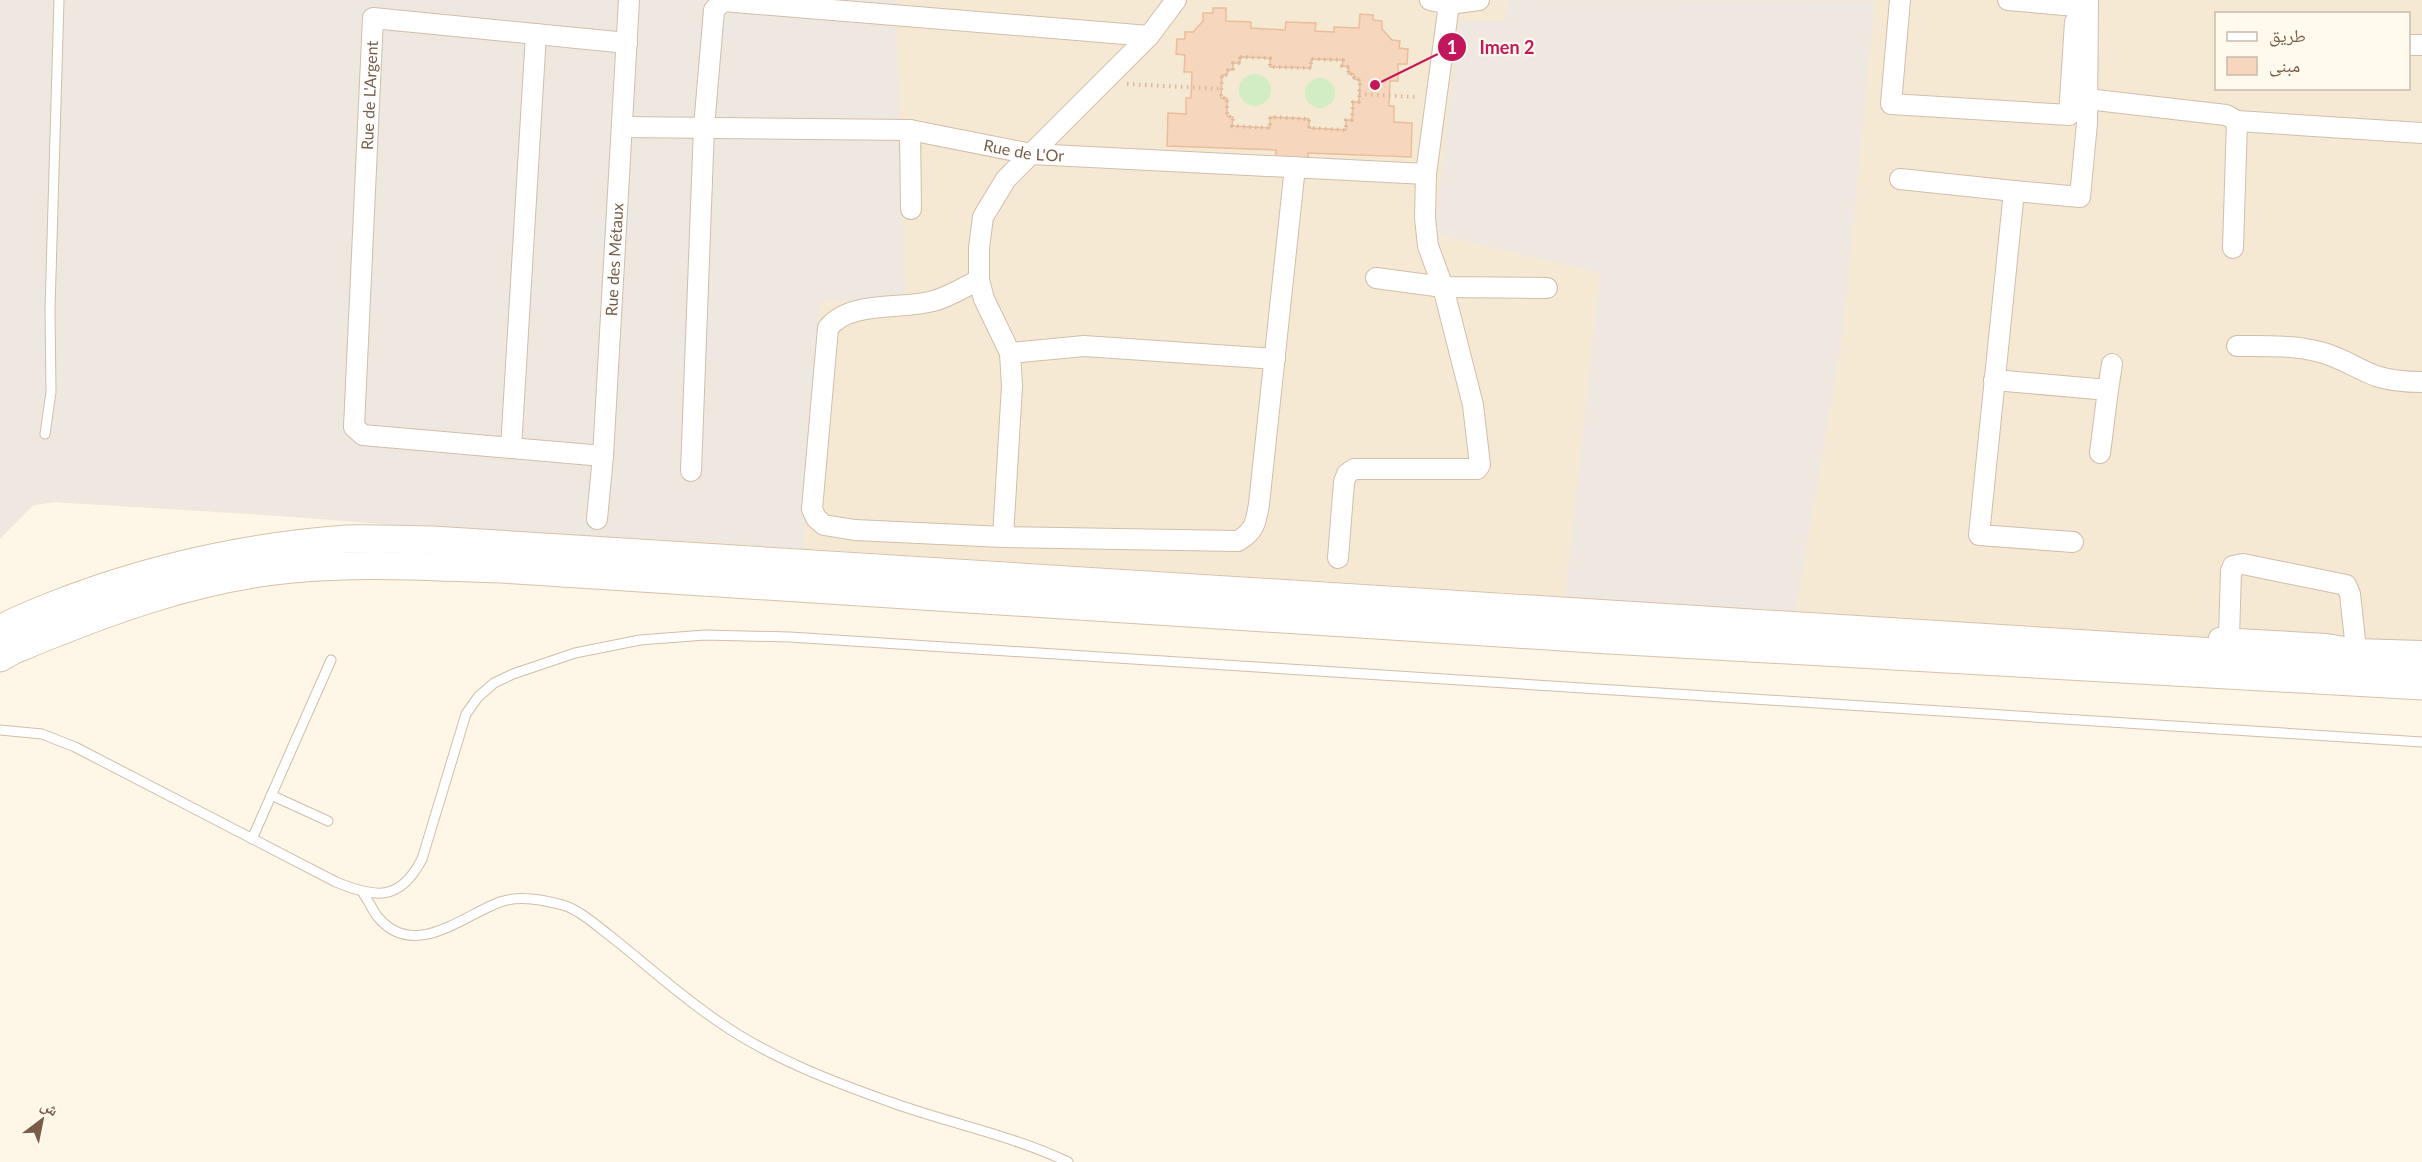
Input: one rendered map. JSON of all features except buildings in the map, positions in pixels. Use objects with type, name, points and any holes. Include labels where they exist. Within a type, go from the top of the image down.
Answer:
[{"type":"street","name":"Rue des Métaux","points":[[597,519],[603,456],[629,0]]},
{"type":"street","points":[[1003,537],[1012,386],[1010,353],[984,298],[979,280],[978,248],[983,217],[1006,178],[1149,36],[1176,0]]},
{"type":"street","points":[[1338,558],[1344,482],[1347,474],[1354,469],[1477,469],[1479,466],[1473,405],[1443,287],[1428,246],[1425,218],[1426,174],[1436,98],[1439,2],[1479,0]]},
{"type":"street","points":[[1900,0],[1891,104],[2069,115],[2080,2]]},
{"type":"street","points":[[2008,0],[2080,2]]},
{"type":"street","points":[[691,471],[704,127],[714,10],[723,1],[1149,36]]},
{"type":"street","points":[[1900,179],[2080,197],[2087,99],[2080,2]]},
{"type":"street","name":"Rue de L'Argent","points":[[511,448],[363,435],[354,427],[373,18],[627,44]]},
{"type":"street","points":[[536,34],[511,448],[603,456]]},
{"type":"street","points":[[2087,99],[2226,115],[2237,121],[2422,133]]},
{"type":"street","points":[[2233,248],[2237,121]]},
{"type":"street","name":"Rue de L'Or","points":[[622,127],[910,130],[1031,154],[1426,174]]},
{"type":"street","points":[[910,130],[911,209]]},
{"type":"street","points":[[979,280],[933,301],[877,307],[847,315],[835,320],[828,328],[812,509],[816,518],[824,525],[855,531],[1003,537],[1238,541],[1250,534],[1257,519],[1295,167]]},
{"type":"street","points":[[2014,191],[1978,535],[2073,542]]},
{"type":"street","points":[[1376,278],[1443,287],[1547,288]]},
{"type":"street","points":[[1010,353],[1093,346],[1275,359]]},
{"type":"street","points":[[2237,346],[2279,346],[2321,352],[2355,364],[2375,375],[2401,382],[2422,382]]},
{"type":"street","points":[[2100,453],[2112,364]]},
{"type":"street","points":[[1994,380],[2108,390]]},
{"type":"street","points":[[0,629],[23,616],[111,584],[191,561],[272,546],[348,539],[432,540],[2422,665]]},
{"type":"street","points":[[0,658],[105,612],[199,584],[290,569],[357,564],[536,572],[1620,641],[2422,686]]},
{"type":"street","points":[[2356,650],[2350,594],[2346,585],[2243,564],[2233,566],[2224,638],[2327,644],[2356,650],[2422,651]]},
{"type":"lane","points":[[45,434],[51,392],[50,309],[59,0]]},
{"type":"lane","points":[[0,730],[42,734],[75,747],[336,882],[363,893],[381,894],[399,888],[413,876],[422,859],[466,714],[478,697],[494,683],[513,674],[575,654],[640,640],[705,635],[837,640],[2422,742]]},
{"type":"lane","points":[[252,839],[331,660]]},
{"type":"lane","points":[[271,795],[328,821]]},
{"type":"lane","points":[[363,893],[378,917],[392,929],[410,935],[429,935],[446,929],[502,901],[535,899],[567,906],[635,955],[676,992],[721,1024],[768,1051],[818,1074],[897,1104],[1036,1147],[1068,1162]]},
{"type":"path","points":[[1240,57],[1270,58],[1270,67],[1311,68],[1311,59],[1342,60],[1342,66],[1349,67],[1348,74],[1354,74],[1354,79],[1359,80],[1359,94],[1359,102],[1353,102],[1352,120],[1346,120],[1346,130],[1309,128],[1309,119],[1270,117],[1270,128],[1232,126],[1233,117],[1227,116],[1227,98],[1221,98],[1222,75],[1227,75],[1228,70],[1233,70],[1233,63],[1240,63],[1240,57]]},
{"type":"path","points":[[1102,83],[1221,89]]},
{"type":"path","points":[[1359,94],[1436,98]]},
{"type":"shaded area","points":[[0,0],[2422,0],[2422,655],[2137,637],[1796,611],[55,502],[33,505],[0,539]]},
{"type":"shaded area","points":[[0,0],[896,0],[906,302],[820,301],[804,549],[717,542],[456,530],[244,513],[55,502],[33,505],[0,538]]},
{"type":"shaded area","points":[[1507,0],[1875,1],[1843,332],[1796,611],[1565,598],[1600,273],[1434,234],[1459,21],[1505,21]]},
{"type":"green space","points":[[1255,74],[1266,79],[1271,90],[1266,101],[1255,106],[1244,101],[1239,90],[1244,79]]},
{"type":"green space","points":[[1320,78],[1331,82],[1335,93],[1331,104],[1320,108],[1309,104],[1305,93],[1309,82]]},
{"type":"place","name":"Imen 2","points":[[1375,85]]}]
